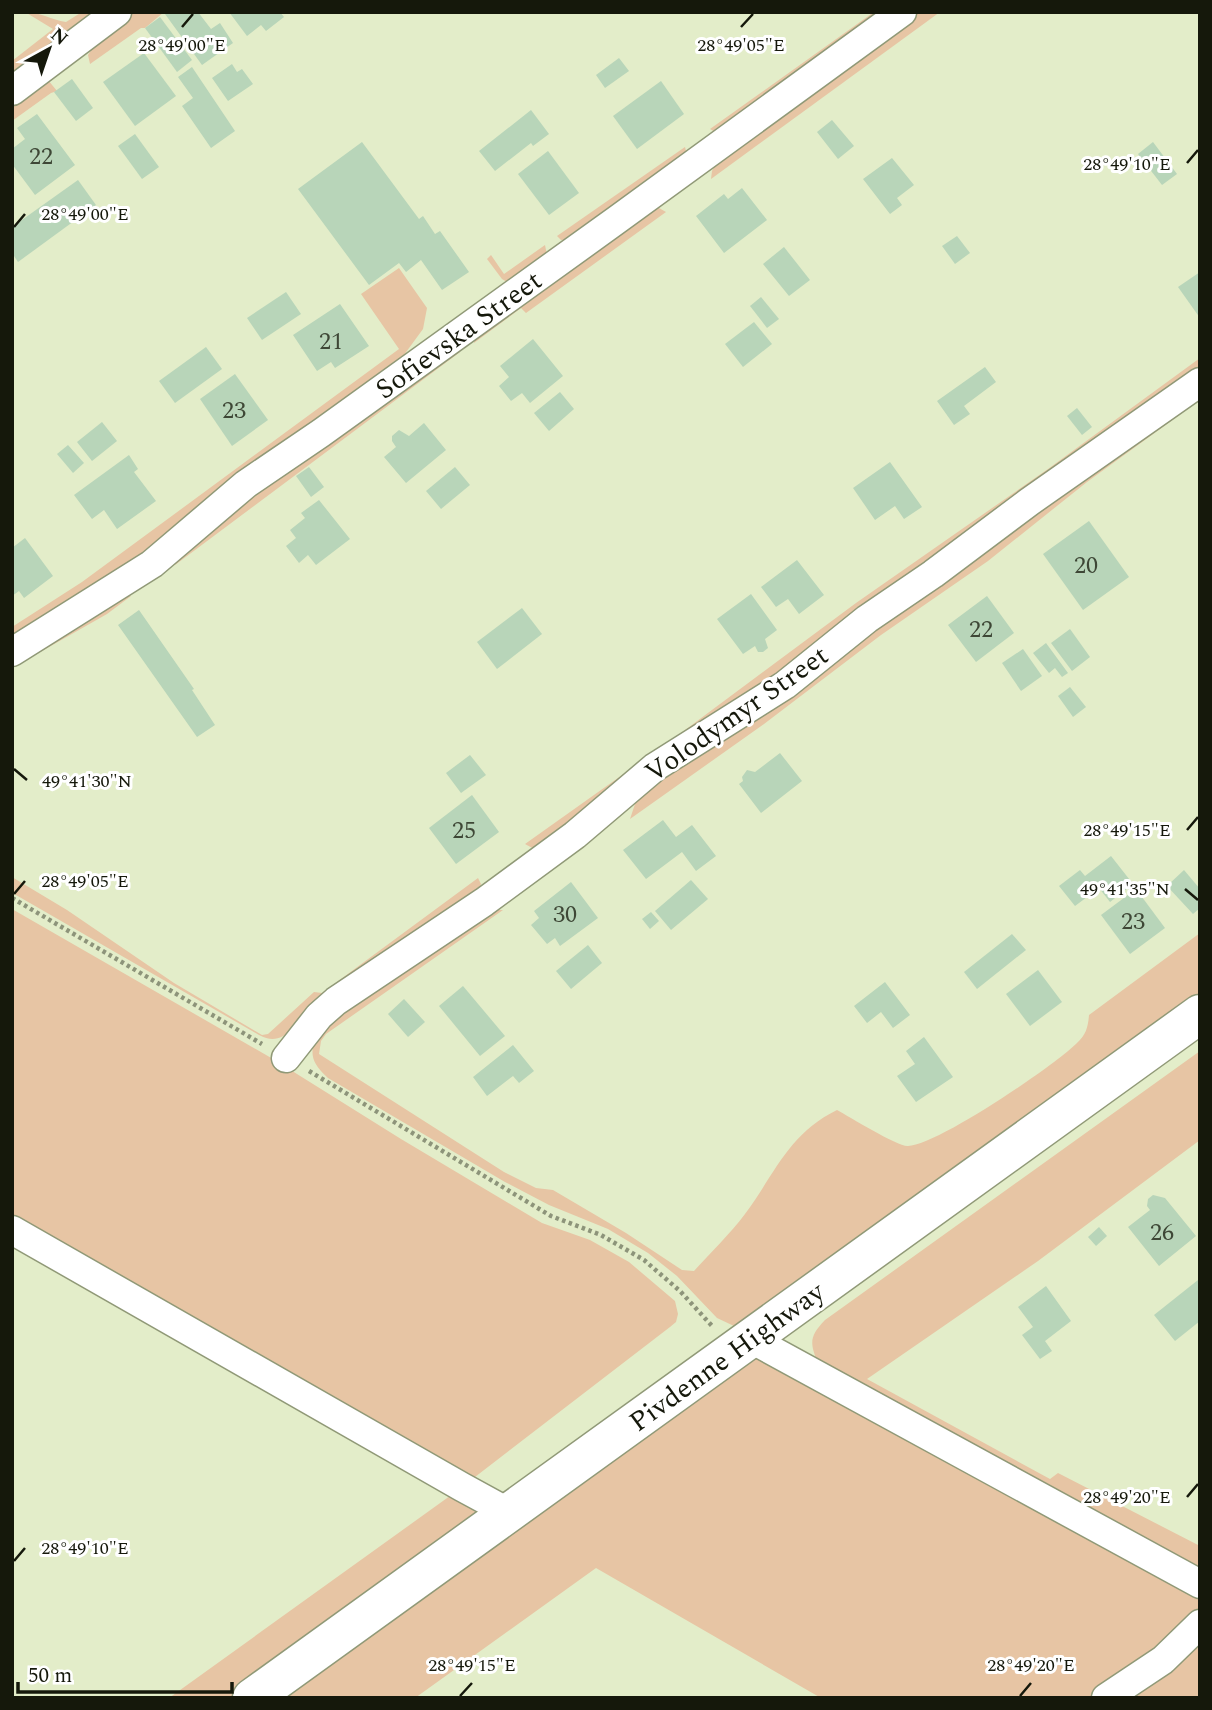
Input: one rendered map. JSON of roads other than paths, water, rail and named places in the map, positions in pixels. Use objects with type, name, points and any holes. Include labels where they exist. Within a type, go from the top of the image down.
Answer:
[{"type":"street","points":[[12,91],[117,12]]},
{"type":"street","name":"Sofievska Street","points":[[12,652],[152,564],[246,484],[321,433],[902,12]]},
{"type":"street","name":"Volodymyr Street","points":[[286,1058],[319,1016],[336,1001],[484,902],[575,835],[655,767],[785,685],[867,619],[1200,382]]},
{"type":"street","name":"Pivdenne Highway","points":[[252,1698],[1200,1014]]},
{"type":"street","points":[[12,1230],[508,1512]]},
{"type":"street","points":[[740,1347],[1200,1584]]},
{"type":"street","points":[[1106,1698],[1163,1660],[1200,1624]]}]
